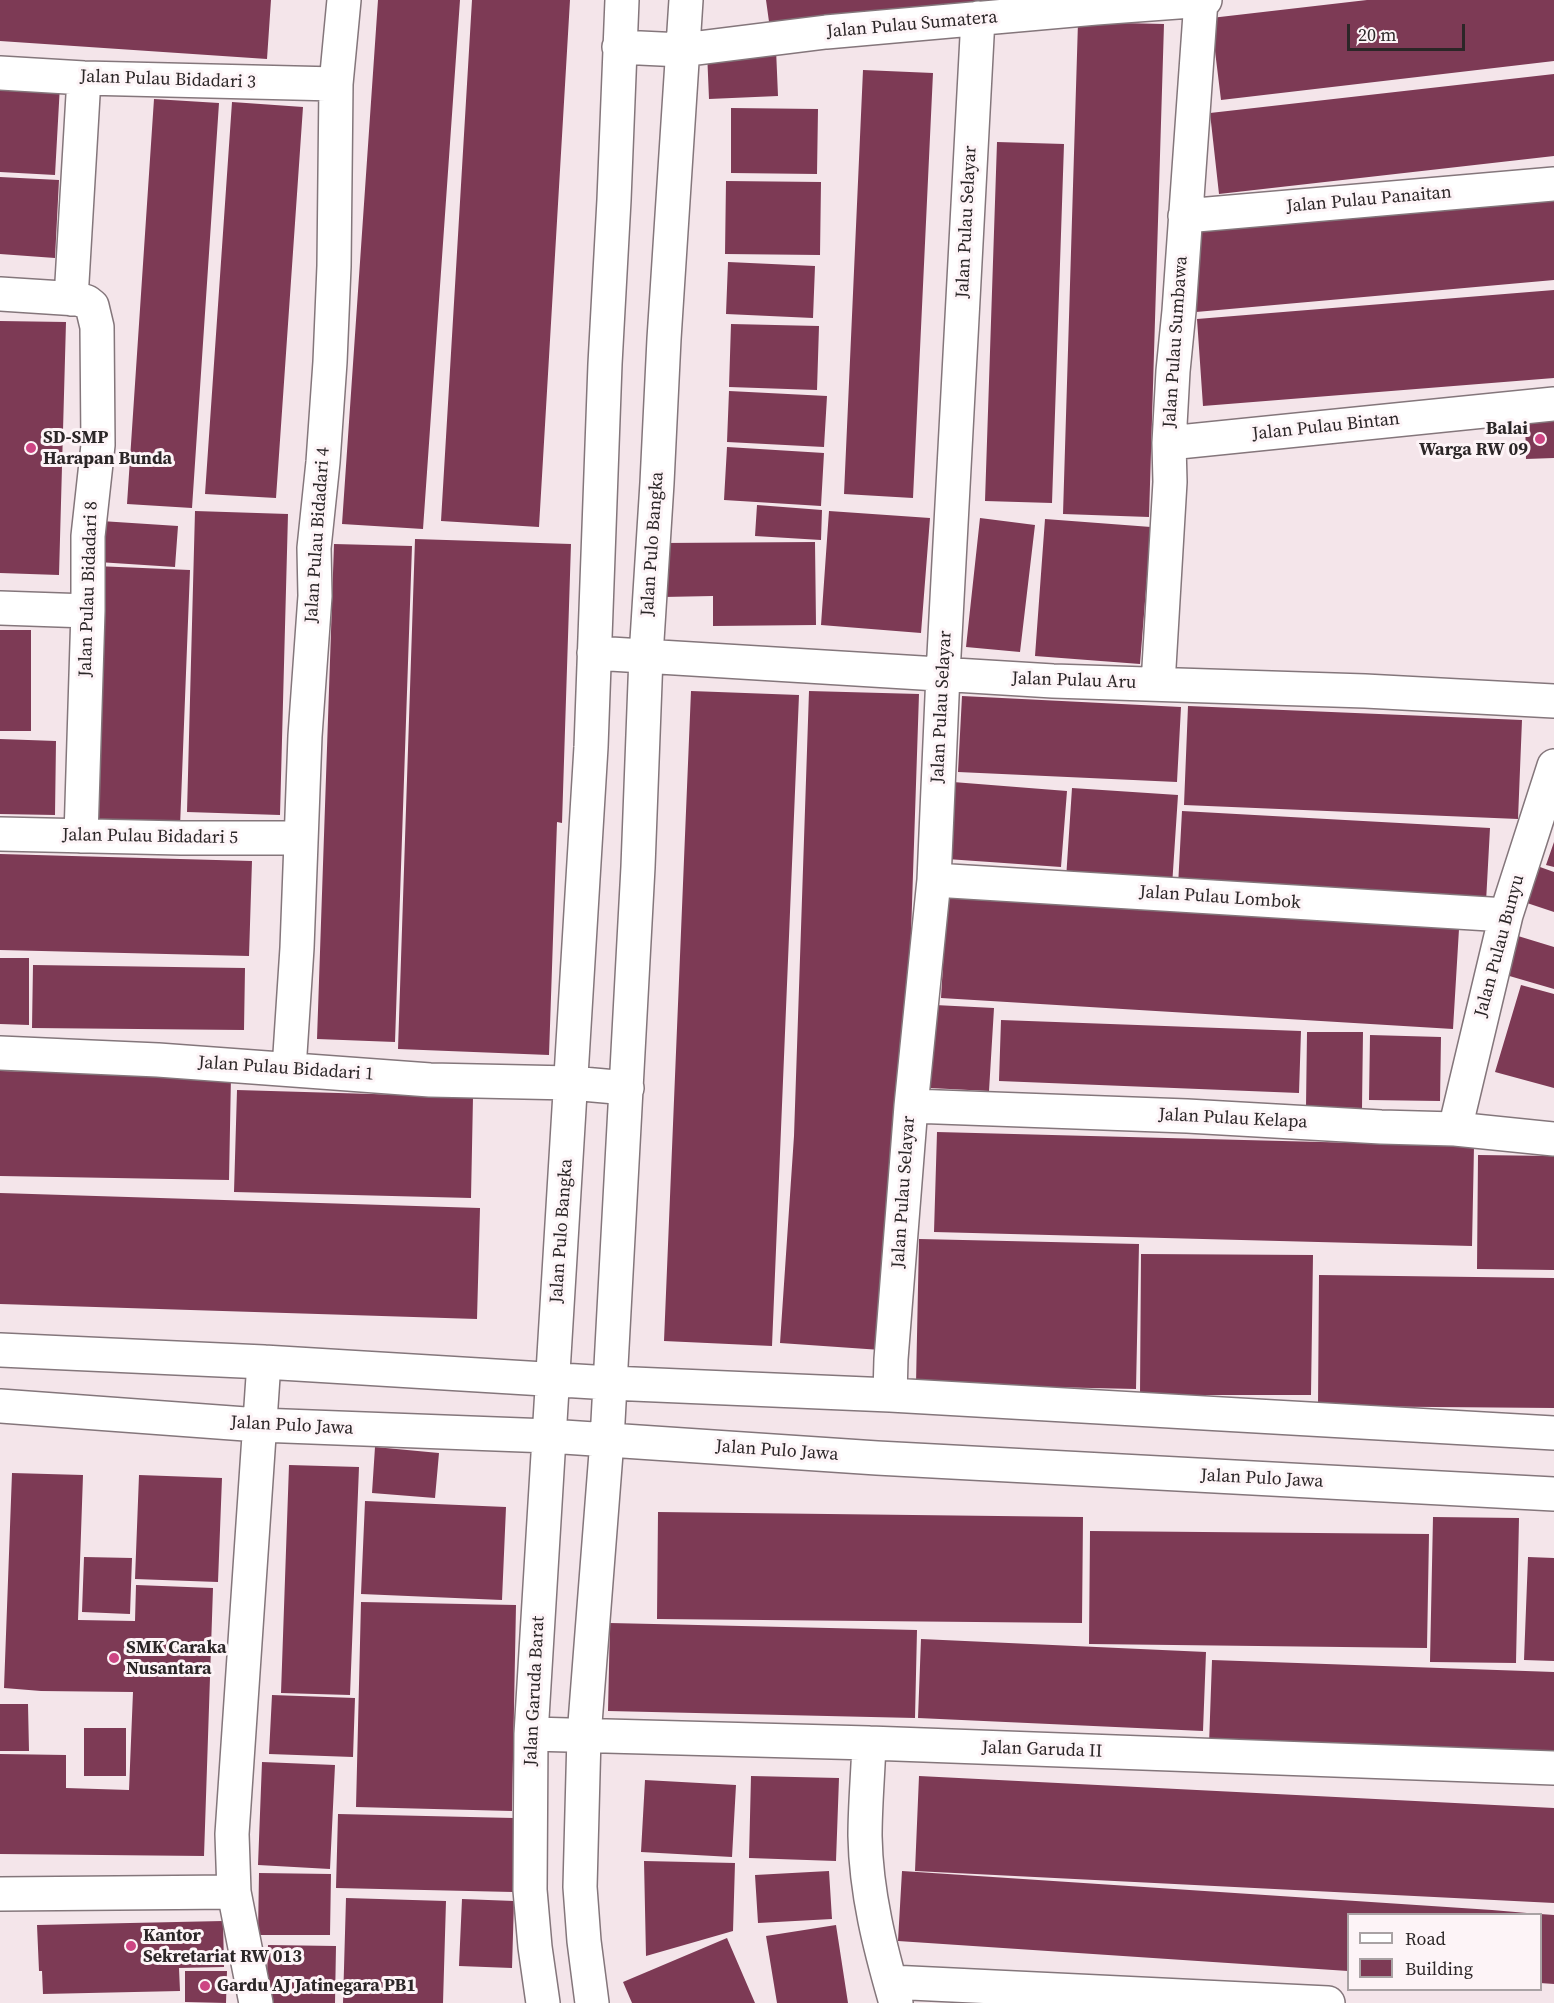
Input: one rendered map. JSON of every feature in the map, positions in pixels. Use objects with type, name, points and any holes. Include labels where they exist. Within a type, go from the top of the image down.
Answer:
[{"type":"street","name":"Jalan Pulau Bidadari 4","points":[[289,1069],[297,948],[305,735],[315,596],[314,548],[330,362],[334,266],[336,84],[344,0]]},
{"type":"street","name":"Jalan Pulo Bangka","points":[[553,1379],[591,747],[605,364],[622,0]]},
{"type":"street","name":"Jalan Pulo Bangka","points":[[610,1383],[638,867],[646,656],[686,0]]},
{"type":"street","name":"Jalan Pulau Sumatera","points":[[619,47],[682,50],[826,32],[1203,0]]},
{"type":"street","name":"Jalan Pulau Sumbawa","points":[[1158,684],[1170,482],[1169,444],[1203,0]]},
{"type":"street","name":"Jalan Pulau Selayar","points":[[890,1395],[911,1106],[934,880],[978,18]]},
{"type":"street","name":"Jalan Pulau Bidadari 3","points":[[0,73],[84,78],[336,84]]},
{"type":"street","name":"Jalan Pulau Bidadari 8","points":[[81,836],[88,536],[98,446],[98,327],[82,303],[84,78]]},
{"type":"street","name":"Jalan Pulau Panaitan","points":[[1185,216],[1554,184]]},
{"type":"street","points":[[0,294],[82,303]]},
{"type":"street","name":"Jalan Pulau Bintan","points":[[1169,444],[1554,404]]},
{"type":"street","points":[[0,608],[88,611]]},
{"type":"street","name":"Jalan Pulau Aru","points":[[594,653],[1097,683],[1365,691],[1554,701]]},
{"type":"street","name":"Jalan Pulau Bunyu","points":[[1455,1129],[1506,915],[1554,766]]},
{"type":"street","name":"Jalan Pulau Bidadari 5","points":[[0,834],[301,838]]},
{"type":"street","name":"Jalan Pulau Lombok","points":[[934,880],[1506,915]]},
{"type":"street","name":"Jalan Pulau Bidadari 1","points":[[0,1053],[158,1060],[430,1080],[571,1083]]},
{"type":"street","points":[[571,1083],[627,1088]]},
{"type":"street","name":"Jalan Pulau Kelapa","points":[[911,1106],[1455,1129],[1554,1139]]},
{"type":"street","points":[[0,1350],[264,1362],[610,1383],[890,1395],[1554,1434]]},
{"type":"street","points":[[256,2003],[234,1892],[232,1834],[264,1362]]},
{"type":"street","name":"Jalan Garuda Barat","points":[[543,2003],[530,1890],[531,1734],[553,1379]]},
{"type":"street","points":[[592,2003],[580,1887],[584,1736],[610,1383]]},
{"type":"street","name":"Jalan Pulo Jawa","points":[[0,1406],[259,1425],[549,1436],[888,1459],[1554,1494]]},
{"type":"street","name":"Jalan Garuda II","points":[[531,1734],[869,1743],[1554,1768]]},
{"type":"street","points":[[869,1743],[865,1836],[867,1860],[875,1925],[893,1993],[1328,2003]]},
{"type":"street","points":[[0,1894],[234,1892]]},
{"type":"building","points":[[0,0],[271,0],[267,59],[0,41]]},
{"type":"building","points":[[378,0],[460,0],[423,529],[342,524]]},
{"type":"building","points":[[472,0],[570,0],[539,527],[441,521]]},
{"type":"building","points":[[766,0],[1019,0],[770,29]]},
{"type":"building","points":[[1367,0],[1554,0],[1554,61],[1221,100],[1211,18]]},
{"type":"building","points":[[1078,22],[1164,24],[1149,517],[1063,514]]},
{"type":"building","points":[[776,49],[778,96],[709,99],[707,51]]},
{"type":"building","points":[[863,70],[933,73],[913,498],[844,494]]},
{"type":"building","points":[[1554,74],[1554,156],[1219,194],[1210,113]]},
{"type":"building","points":[[0,81],[60,85],[55,175],[0,172]]},
{"type":"building","points":[[154,99],[219,103],[192,508],[127,504]]},
{"type":"building","points":[[232,102],[303,107],[276,498],[205,494]]},
{"type":"building","points":[[731,108],[818,109],[817,174],[731,173]]},
{"type":"building","points":[[997,142],[1064,144],[1052,503],[985,501]]},
{"type":"building","points":[[0,177],[59,180],[55,258],[0,254]]},
{"type":"building","points":[[726,181],[821,182],[820,255],[725,254]]},
{"type":"building","points":[[1554,189],[1554,280],[1196,312],[1188,223]]},
{"type":"building","points":[[728,262],[815,266],[813,318],[726,314]]},
{"type":"building","points":[[1554,290],[1554,378],[1203,406],[1197,319]]},
{"type":"building","name":"SD-SMP Harapan Bunda","points":[[0,321],[66,322],[59,575],[0,573]]},
{"type":"building","points":[[731,324],[819,326],[817,390],[729,387]]},
{"type":"building","points":[[729,391],[827,396],[824,447],[727,442]]},
{"type":"building","name":"Balai Warga RW 09","points":[[1554,418],[1554,458],[1526,459],[1525,419]]},
{"type":"building","points":[[727,447],[824,453],[821,506],[724,500]]},
{"type":"building","points":[[757,505],[822,510],[821,540],[755,536]]},
{"type":"building","points":[[195,511],[288,514],[280,815],[187,812]]},
{"type":"building","points":[[829,511],[930,518],[921,633],[821,625]]},
{"type":"building","points":[[980,518],[1035,525],[1020,652],[966,647]]},
{"type":"building","points":[[1045,519],[1151,527],[1140,664],[1035,656]]},
{"type":"building","points":[[101,521],[178,526],[175,567],[98,562]]},
{"type":"building","points":[[415,539],[571,544],[562,823],[557,822],[549,1055],[398,1049]]},
{"type":"building","points":[[815,542],[816,625],[713,626],[713,596],[663,597],[662,543]]},
{"type":"building","points":[[334,544],[412,546],[395,1042],[317,1039]]},
{"type":"building","points":[[95,566],[190,570],[180,827],[84,823]]},
{"type":"building","points":[[0,630],[31,630],[31,731],[0,731]]},
{"type":"building","points":[[691,691],[799,695],[772,1346],[664,1341]]},
{"type":"building","points":[[809,691],[919,694],[908,1024],[881,1350],[780,1343],[794,1136]]},
{"type":"building","points":[[962,696],[1181,707],[1177,782],[958,772]]},
{"type":"building","points":[[1188,706],[1522,720],[1518,819],[1184,805]]},
{"type":"building","points":[[0,739],[56,741],[55,815],[0,814]]},
{"type":"building","points":[[953,782],[1067,791],[1061,867],[947,859]]},
{"type":"building","points":[[1072,788],[1178,795],[1172,886],[1066,879]]},
{"type":"building","points":[[1182,811],[1490,828],[1486,902],[1178,886]]},
{"type":"building","points":[[1554,842],[1554,867],[1546,865]]},
{"type":"building","points":[[0,854],[252,861],[249,956],[0,950]]},
{"type":"building","points":[[1540,867],[1554,872],[1554,912],[1527,903]]},
{"type":"building","points":[[947,898],[1459,929],[1453,1029],[941,998]]},
{"type":"building","points":[[1518,936],[1554,947],[1554,989],[1506,975]]},
{"type":"building","points":[[0,958],[29,958],[29,1025],[0,1024]]},
{"type":"building","points":[[33,965],[245,968],[244,1030],[32,1028]]},
{"type":"building","points":[[1521,985],[1554,994],[1554,1088],[1495,1072]]},
{"type":"building","points":[[935,1005],[994,1008],[989,1091],[930,1088]]},
{"type":"building","points":[[1001,1020],[1301,1031],[1299,1093],[999,1081]]},
{"type":"building","points":[[1307,1032],[1363,1032],[1362,1108],[1306,1107]]},
{"type":"building","points":[[1370,1035],[1441,1037],[1440,1101],[1369,1100]]},
{"type":"building","points":[[0,1071],[231,1075],[229,1180],[0,1176]]},
{"type":"building","points":[[237,1090],[473,1097],[471,1198],[234,1192]]},
{"type":"building","points":[[937,1132],[1474,1146],[1472,1246],[934,1232]]},
{"type":"building","points":[[1478,1155],[1554,1156],[1554,1270],[1477,1269]]},
{"type":"building","points":[[0,1193],[480,1208],[477,1319],[0,1304]]},
{"type":"building","points":[[919,1239],[1139,1244],[1136,1389],[916,1384]]},
{"type":"building","points":[[1141,1254],[1313,1255],[1311,1395],[1140,1395]]},
{"type":"building","points":[[1319,1275],[1554,1278],[1554,1408],[1318,1406]]},
{"type":"building","points":[[375,1447],[439,1453],[435,1498],[372,1493]]},
{"type":"building","points":[[289,1465],[359,1467],[350,1695],[281,1693]]},
{"type":"building","points":[[12,1473],[83,1475],[78,1620],[135,1621],[136,1585],[213,1588],[204,1856],[0,1854],[0,1754],[66,1755],[66,1788],[129,1790],[133,1692],[41,1691],[4,1688]]},
{"type":"building","points":[[139,1475],[222,1478],[218,1582],[135,1579]]},
{"type":"building","points":[[365,1501],[506,1507],[502,1600],[361,1594]]},
{"type":"building","points":[[658,1512],[1083,1517],[1082,1623],[657,1619]]},
{"type":"building","points":[[1433,1517],[1519,1518],[1516,1663],[1430,1662]]},
{"type":"building","points":[[1090,1531],[1429,1534],[1427,1648],[1089,1644]]},
{"type":"building","points":[[84,1557],[132,1558],[130,1614],[82,1612]]},
{"type":"building","points":[[1528,1557],[1554,1558],[1554,1661],[1524,1660]]},
{"type":"building","points":[[361,1602],[516,1605],[512,1811],[356,1807]]},
{"type":"building","points":[[610,1623],[917,1630],[915,1718],[608,1711]]},
{"type":"building","points":[[921,1639],[1206,1652],[1203,1731],[918,1718]]},
{"type":"building","points":[[1212,1660],[1554,1672],[1554,1757],[1209,1745]]},
{"type":"building","points":[[272,1695],[355,1698],[353,1757],[269,1754]]},
{"type":"building","points":[[0,1704],[28,1704],[29,1751],[0,1751]]},
{"type":"building","points":[[84,1728],[126,1728],[126,1776],[84,1776]]},
{"type":"building","points":[[262,1762],[335,1765],[330,1869],[258,1865]]},
{"type":"building","points":[[751,1776],[839,1778],[836,1861],[749,1858]]},
{"type":"building","points":[[919,1776],[1554,1808],[1554,1903],[915,1871]]},
{"type":"building","points":[[645,1780],[736,1785],[732,1857],[641,1852]]},
{"type":"building","points":[[338,1814],[514,1818],[513,1892],[336,1888]]},
{"type":"building","points":[[644,1861],[735,1863],[733,1931],[646,1956]]},
{"type":"building","points":[[829,1871],[832,1919],[758,1923],[755,1875]]},
{"type":"building","points":[[902,1871],[1527,1913],[1347,1913],[1347,1971],[898,1941]]},
{"type":"building","points":[[259,1873],[331,1874],[330,1935],[258,1935]]},
{"type":"building","points":[[346,1898],[446,1901],[443,2003],[343,2003]]},
{"type":"building","points":[[462,1899],[514,1901],[512,1968],[459,1966]]},
{"type":"building","points":[[1542,1914],[1554,1915],[1554,1984],[1542,1983]]},
{"type":"building","name":"Kantor Sekretariat RW 013","points":[[223,1921],[224,1967],[179,1968],[180,1991],[43,1994],[42,1971],[39,1971],[37,1925]]},
{"type":"building","points":[[836,1925],[848,2003],[777,2003],[766,1936]]},
{"type":"building","points":[[727,1938],[755,2003],[632,2003],[623,1982]]},
{"type":"building","points":[[268,1945],[336,1946],[335,2003],[266,2003]]},
{"type":"building","name":"Gardu AJ Jatinegara PB1","points":[[185,1971],[227,1971],[226,2003],[185,2002]]},
{"type":"place","name":"Balai Warga RW 09","points":[[1540,439]]},
{"type":"place","name":"SD-SMP Harapan Bunda","points":[[31,448]]},
{"type":"place","name":"SMK Caraka Nusantara","points":[[114,1658]]},
{"type":"place","name":"Kantor Sekretariat RW 013","points":[[131,1946]]},
{"type":"place","name":"Gardu AJ Jatinegara PB1","points":[[205,1986]]}]
